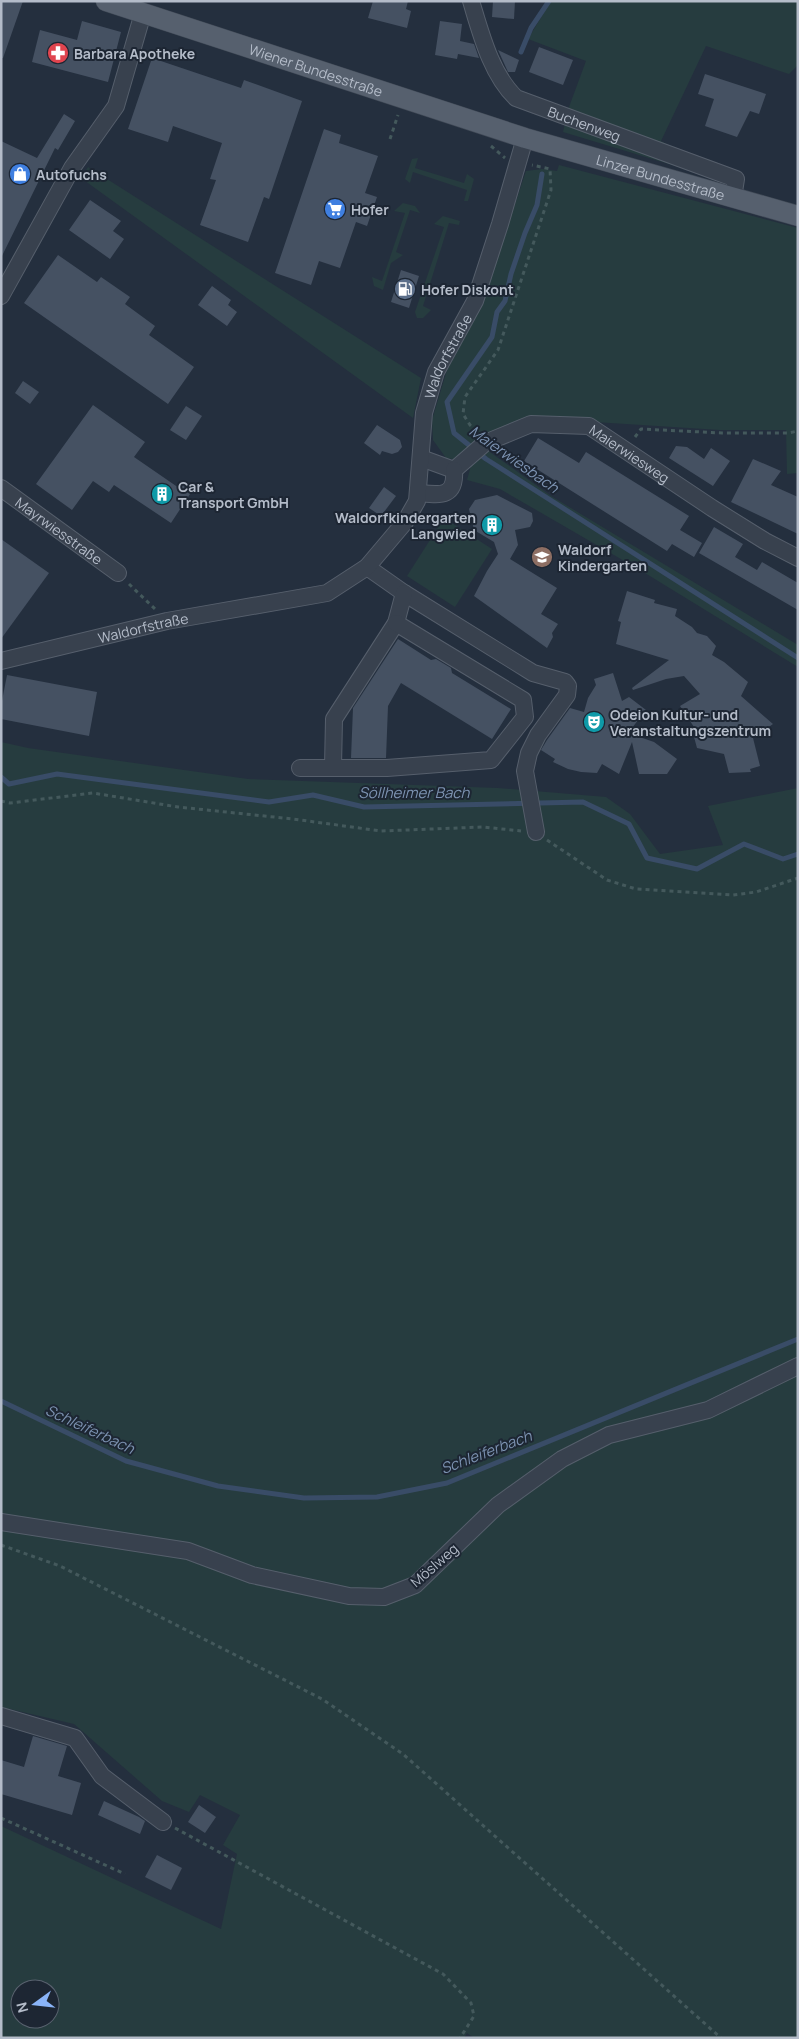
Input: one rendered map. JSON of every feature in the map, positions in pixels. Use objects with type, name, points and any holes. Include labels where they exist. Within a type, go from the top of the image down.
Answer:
[{"type":"main road","name":"Wiener Bundesstraße","points":[[106,1],[525,138]]},
{"type":"main road","name":"Linzer Bundesstraße","points":[[525,138],[798,216]]},
{"type":"street","name":"Buchenweg","points":[[471,1],[495,69],[504,88],[516,98],[736,178],[733,198]]},
{"type":"street","points":[[1,296],[72,168],[116,106],[143,13]]},
{"type":"street","name":"Waldorfstraße","points":[[1,661],[167,621],[327,593],[367,567],[405,522],[417,501],[424,414],[436,372],[476,300],[525,138]]},
{"type":"street","name":"Maierwiesweg","points":[[454,470],[487,442],[531,424],[589,426],[712,508],[765,541],[798,558]]},
{"type":"street","points":[[419,493],[438,495],[450,491],[455,482],[454,470],[421,458]]},
{"type":"street","name":"Mayrwiesstraße","points":[[1,488],[118,573]]},
{"type":"street","points":[[367,567],[404,593],[533,672],[565,682],[568,686],[567,695],[538,734],[529,753],[524,771],[535,828]]},
{"type":"street","points":[[333,768],[334,719],[396,623],[404,593]]},
{"type":"street","points":[[300,768],[387,768],[490,760],[525,717],[523,700],[396,623]]},
{"type":"street","name":"Möslweg","points":[[1,1522],[188,1551],[252,1575],[349,1596],[384,1597],[415,1585],[498,1505],[562,1459],[609,1434],[708,1410],[798,1366]]},
{"type":"street","points":[[1,1716],[75,1738],[102,1776],[163,1822]]},
{"type":"path","points":[[390,139],[400,110]]},
{"type":"path","points":[[487,442],[470,425],[463,414],[465,397],[498,350],[551,190],[550,169],[519,162]]},
{"type":"path","points":[[624,449],[642,429],[722,433],[788,433],[798,431]]},
{"type":"path","points":[[118,573],[167,621]]},
{"type":"path","points":[[1,802],[10,803],[93,793],[178,807],[293,819],[381,831],[483,827],[535,828],[607,880],[636,889],[733,895],[756,892],[798,878]]},
{"type":"path","points":[[1,1545],[60,1566],[322,1699],[403,1754],[721,2038]]},
{"type":"path","points":[[1,1818],[125,1874]]},
{"type":"path","points":[[163,1822],[443,1974],[471,2002],[474,2016],[460,2038]]},
{"type":"green space","points":[[551,1],[798,1],[798,65],[789,74],[706,46],[661,141],[716,170],[692,171],[563,132],[569,107],[586,61],[528,39]]},
{"type":"green space","points":[[418,158],[415,168],[464,183],[467,174],[474,179],[468,201],[464,201],[467,190],[413,172],[410,183],[405,179],[412,159]]},
{"type":"green space","points":[[559,165],[798,228],[798,473],[787,474],[786,430],[720,430],[532,418],[480,445],[551,496],[798,645],[798,667],[645,573],[500,489],[467,480],[472,462],[446,458],[433,440],[432,420],[447,370],[480,309],[526,171],[542,169],[557,171]]},
{"type":"green space","points":[[88,167],[421,378],[413,418],[81,178]]},
{"type":"green space","points":[[403,203],[415,206],[420,213],[410,210],[396,252],[403,255],[391,263],[383,290],[374,286],[372,277],[382,281],[405,213],[394,211]]},
{"type":"green space","points":[[443,216],[460,221],[459,225],[449,223],[423,306],[431,310],[423,318],[417,318],[415,312],[444,227],[434,224]]},
{"type":"green space","points":[[444,518],[492,549],[455,607],[407,576]]},
{"type":"green space","points":[[1,742],[28,748],[248,779],[498,788],[606,797],[630,814],[660,854],[723,845],[708,806],[798,788],[798,2038],[474,2038],[467,2033],[464,2038],[1,2038],[1,1826],[221,1929],[237,1854],[223,1845],[240,1815],[200,1795],[189,1812],[162,1801],[74,1724],[1,1707]]},
{"type":"building","points":[[1,1],[23,1],[3,58],[1,58]]},
{"type":"building","points":[[373,1],[408,1],[406,9],[411,11],[407,28],[368,18]]},
{"type":"building","points":[[493,1],[515,1],[514,19],[492,17]]},
{"type":"building","points":[[82,21],[121,32],[108,82],[32,62],[40,30],[77,40]]},
{"type":"building","points":[[440,21],[462,24],[460,41],[474,44],[479,58],[458,54],[457,59],[435,55]]},
{"type":"building","points":[[539,47],[573,60],[563,85],[529,72]]},
{"type":"building","points":[[498,50],[519,60],[515,72],[508,72]]},
{"type":"building","points":[[152,58],[241,88],[244,80],[302,101],[269,199],[264,197],[248,242],[200,225],[216,180],[210,179],[222,143],[173,126],[168,142],[128,129]]},
{"type":"building","points":[[705,74],[766,94],[759,114],[750,111],[737,137],[705,126],[714,99],[698,94]]},
{"type":"building","points":[[64,114],[75,121],[58,150],[55,148],[1,258],[1,141],[37,158]]},
{"type":"building","name":"Hofer","points":[[324,129],[341,135],[339,143],[378,156],[365,193],[377,197],[367,226],[356,222],[340,268],[319,261],[311,285],[275,273]]},
{"type":"building","points":[[90,200],[121,221],[113,231],[124,239],[110,259],[69,230]]},
{"type":"building","points":[[58,255],[97,282],[101,277],[130,297],[125,304],[155,326],[149,335],[194,367],[168,404],[24,303]]},
{"type":"building","points":[[401,270],[419,276],[409,308],[391,302]]},
{"type":"building","points":[[212,286],[231,300],[228,305],[237,312],[227,326],[198,305]]},
{"type":"building","points":[[23,381],[39,392],[30,404],[15,393]]},
{"type":"building","points":[[93,405],[145,442],[134,457],[179,488],[181,483],[192,491],[171,523],[114,485],[109,492],[93,481],[72,510],[36,484]]},
{"type":"building","points":[[186,406],[202,416],[186,440],[170,430]]},
{"type":"building","points":[[377,425],[400,440],[402,447],[398,452],[392,454],[382,451],[380,455],[364,443]]},
{"type":"building","points":[[538,438],[579,463],[586,452],[689,516],[680,530],[702,543],[694,557],[672,544],[667,551],[524,461]]},
{"type":"building","points":[[676,446],[687,447],[704,459],[711,448],[730,461],[713,486],[669,458]]},
{"type":"building","points":[[753,459],[781,471],[771,485],[798,497],[798,534],[731,502]]},
{"type":"building","points":[[384,487],[396,496],[381,516],[369,508]]},
{"type":"building","points":[[497,495],[532,513],[533,521],[530,527],[515,530],[518,545],[510,559],[557,588],[541,614],[558,624],[552,633],[553,637],[547,648],[474,596],[498,554],[494,542],[474,530],[469,509],[475,500]]},
{"type":"building","points":[[714,527],[743,544],[735,557],[757,570],[762,562],[798,583],[798,610],[699,553]]},
{"type":"building","points":[[1,539],[49,573],[1,639]]},
{"type":"building","points":[[627,591],[655,600],[654,603],[677,609],[675,616],[692,627],[697,633],[707,636],[716,646],[712,655],[724,662],[748,682],[741,696],[773,724],[753,738],[760,766],[750,769],[751,772],[729,773],[724,754],[697,748],[694,737],[700,736],[680,706],[700,694],[684,676],[666,679],[633,690],[632,688],[669,660],[616,644],[621,622],[618,621]]},
{"type":"building","points":[[398,639],[431,660],[436,659],[451,668],[452,673],[511,709],[492,739],[401,683],[388,706],[386,758],[351,758],[353,708]]},
{"type":"building","name":"Odeion Kultur- und Veranstaltungszentrum","points":[[613,673],[622,701],[629,697],[646,710],[628,733],[654,742],[677,759],[667,774],[639,774],[632,742],[619,774],[602,764],[597,773],[568,769],[553,762],[555,759],[541,750],[570,708],[584,712],[588,698],[596,685],[594,679]]},
{"type":"building","points":[[7,675],[97,692],[89,736],[1,719],[1,706]]},
{"type":"building","points":[[33,1736],[67,1746],[58,1776],[81,1783],[72,1815],[1,1794],[1,1760],[24,1767]]},
{"type":"building","points":[[104,1801],[145,1821],[140,1834],[98,1815]]},
{"type":"building","points":[[199,1805],[216,1817],[205,1833],[188,1822]]},
{"type":"building","points":[[157,1855],[182,1868],[171,1890],[145,1877]]},
{"type":"waterway","points":[[521,52],[531,28],[549,1]]},
{"type":"waterway","name":"Maierwiesbach","points":[[542,174],[537,205],[511,274],[505,301],[497,312],[492,337],[447,402],[454,433],[486,459],[798,658]]},
{"type":"waterway","name":"Söllheimer Bach","points":[[1,777],[9,784],[57,774],[269,802],[313,795],[364,807],[583,802],[629,824],[647,858],[697,869],[744,844],[783,859],[798,854]]},
{"type":"waterway","name":"Schleiferbach","points":[[1,1401],[126,1461],[218,1486],[304,1498],[377,1497],[447,1483],[798,1339]]},
{"type":"place","name":"Barbara Apotheke","points":[[58,53]]},
{"type":"place","name":"Autofuchs","points":[[20,174]]},
{"type":"place","name":"Hofer","points":[[335,209]]},
{"type":"place","name":"Hofer Diskont","points":[[405,289]]},
{"type":"place","name":"Car & Transport GmbH","points":[[162,494]]},
{"type":"place","name":"Waldorfkindergarten Langwied","points":[[492,525]]},
{"type":"place","name":"Waldorf Kindergarten","points":[[542,557]]},
{"type":"place","name":"Odeion Kultur- und Veranstaltungszentrum","points":[[594,722]]}]
